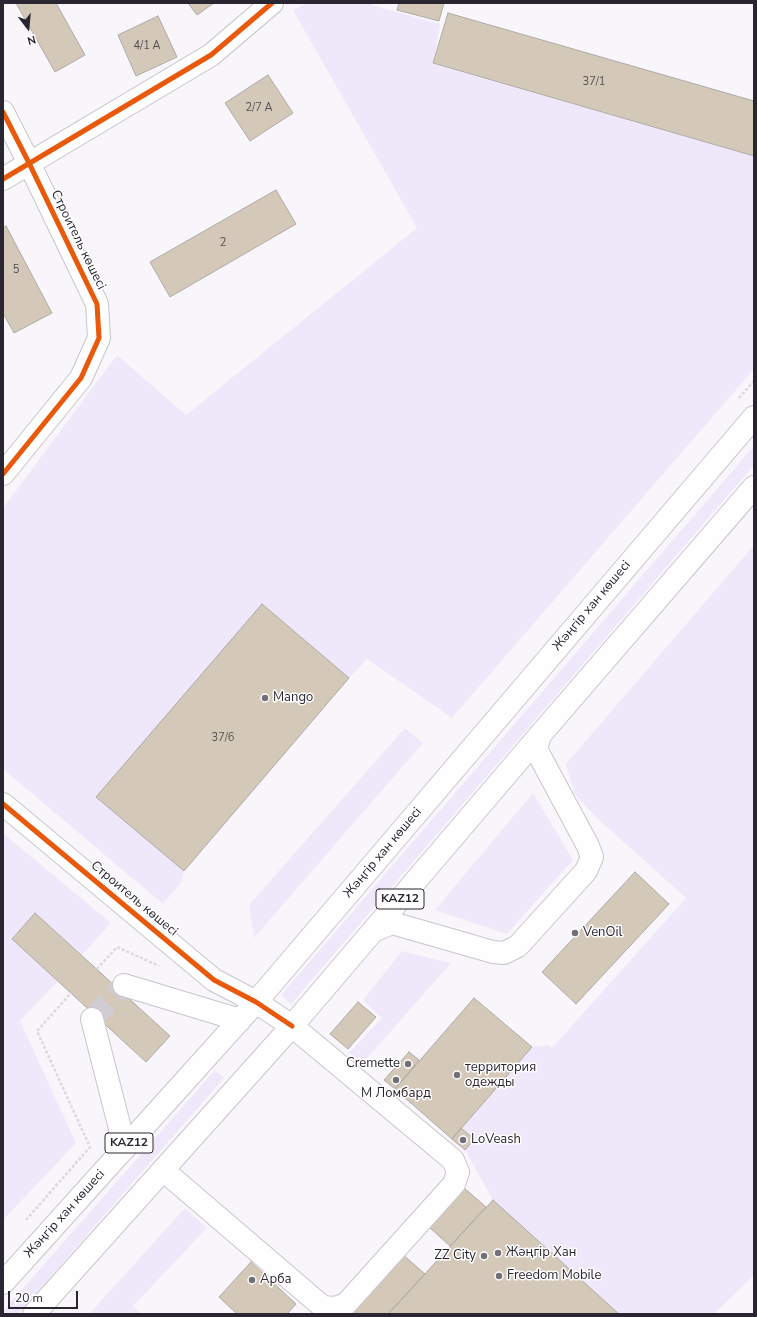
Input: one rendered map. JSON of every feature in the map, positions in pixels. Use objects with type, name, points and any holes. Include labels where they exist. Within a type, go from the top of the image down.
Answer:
[{"type":"main road","points":[[3,179],[211,55],[272,3]]},
{"type":"main road","name":"Строитель көшесі","points":[[3,112],[97,304],[99,338],[82,378],[3,474]]},
{"type":"main road","name":"Жәңгір хан көшесі","points":[[3,1283],[256,1002],[754,416]]},
{"type":"main road","name":"KAZ12","points":[[41,1312],[163,1170],[292,1026],[754,487]]},
{"type":"main road","points":[[373,931],[392,923],[493,952],[504,953],[518,946],[586,870],[592,857],[588,846],[536,750],[540,735]]},
{"type":"main road","name":"Строитель көшесі","points":[[3,804],[214,980],[256,1002],[292,1026],[453,1160],[458,1172],[454,1184],[346,1304],[335,1308],[323,1307],[163,1170]]},
{"type":"main road","points":[[124,985],[240,1020]]},
{"type":"main road","points":[[92,1019],[125,1148]]},
{"type":"path","points":[[736,401],[754,381]]},
{"type":"path","points":[[97,969],[117,947],[166,969]]},
{"type":"path","points":[[23,1223],[90,1147],[37,1031],[70,992]]},
{"type":"shaded area","points":[[307,3],[365,3],[440,24],[433,64],[754,156],[754,369],[452,718],[367,659],[349,678],[263,605],[97,797],[184,871],[181,883],[163,904],[3,769],[3,508],[117,355],[186,415],[417,228],[293,10]]},
{"type":"shaded area","points":[[754,446],[754,465],[291,1004],[281,995]]},
{"type":"shaded area","points":[[754,545],[754,1275],[714,1314],[619,1314],[493,1200],[465,1150],[461,1128],[532,1047],[549,1045],[552,1048],[686,898],[598,819],[575,795],[566,764]]},
{"type":"shaded area","points":[[405,728],[423,743],[254,938],[249,905]]},
{"type":"shaded area","points":[[533,793],[573,860],[507,934],[435,910]]},
{"type":"shaded area","points":[[3,833],[111,923],[82,955],[35,913],[12,938],[58,981],[20,1021],[76,1143],[3,1220]]},
{"type":"shaded area","points":[[402,951],[451,963],[362,1064],[349,1053],[382,1018],[363,1000]]},
{"type":"shaded area","points":[[215,1070],[224,1078],[18,1314],[3,1314],[3,1311]]},
{"type":"shaded area","points":[[185,1208],[207,1228],[133,1306],[141,1314],[89,1314]]},
{"type":"building","points":[[16,3],[56,3],[85,55],[55,72]]},
{"type":"building","points":[[188,3],[214,3],[197,15]]},
{"type":"building","points":[[399,3],[444,3],[439,21],[397,10]]},
{"type":"building","points":[[448,13],[754,101],[754,156],[433,63]]},
{"type":"building","points":[[158,16],[177,57],[136,76],[118,35]]},
{"type":"building","points":[[268,75],[293,113],[250,141],[225,103]]},
{"type":"building","points":[[276,190],[296,224],[170,297],[150,262]]},
{"type":"building","points":[[6,226],[52,313],[14,333],[3,313],[3,228]]},
{"type":"building","points":[[262,604],[349,678],[184,871],[96,797]]},
{"type":"building","points":[[635,872],[669,904],[576,1004],[542,972]]},
{"type":"building","points":[[35,913],[170,1036],[146,1062],[12,939]]},
{"type":"building","name":"территория одежды","points":[[474,998],[532,1047],[452,1139],[395,1089]]},
{"type":"building","points":[[358,1002],[376,1017],[348,1049],[330,1034]]},
{"type":"building","points":[[409,1052],[419,1060],[395,1089],[384,1080]]},
{"type":"building","points":[[461,1128],[474,1139],[465,1150],[452,1139]]},
{"type":"building","points":[[463,1187],[486,1207],[450,1246],[428,1226]]},
{"type":"building","name":"Жәңгір Хан","points":[[493,1200],[619,1314],[388,1314]]},
{"type":"building","points":[[402,1254],[425,1274],[388,1314],[357,1314],[352,1309]]},
{"type":"building","name":"Арба","points":[[251,1262],[296,1304],[287,1314],[237,1314],[219,1297]]},
{"type":"tunnel","points":[[92,1019],[124,985]]},
{"type":"cycle path","points":[[3,179],[211,55],[272,3]]},
{"type":"cycle path","points":[[3,112],[97,304],[99,338],[81,378],[3,474]]},
{"type":"cycle path","points":[[3,804],[214,980],[256,1002],[292,1026]]},
{"type":"place","name":"Mango","points":[[265,698]]},
{"type":"place","name":"VenOil","points":[[575,933]]},
{"type":"place","name":"Cremette","points":[[408,1064]]},
{"type":"place","name":"территория одежды","points":[[457,1075]]},
{"type":"place","name":"М Ломбард","points":[[396,1080]]},
{"type":"place","name":"LoVeash","points":[[463,1140]]},
{"type":"place","name":"Жәңгір Хан","points":[[498,1253]]},
{"type":"place","name":"ZZ City","points":[[484,1256]]},
{"type":"place","name":"Freedom Mobile","points":[[499,1276]]},
{"type":"place","name":"Арба","points":[[252,1280]]}]
